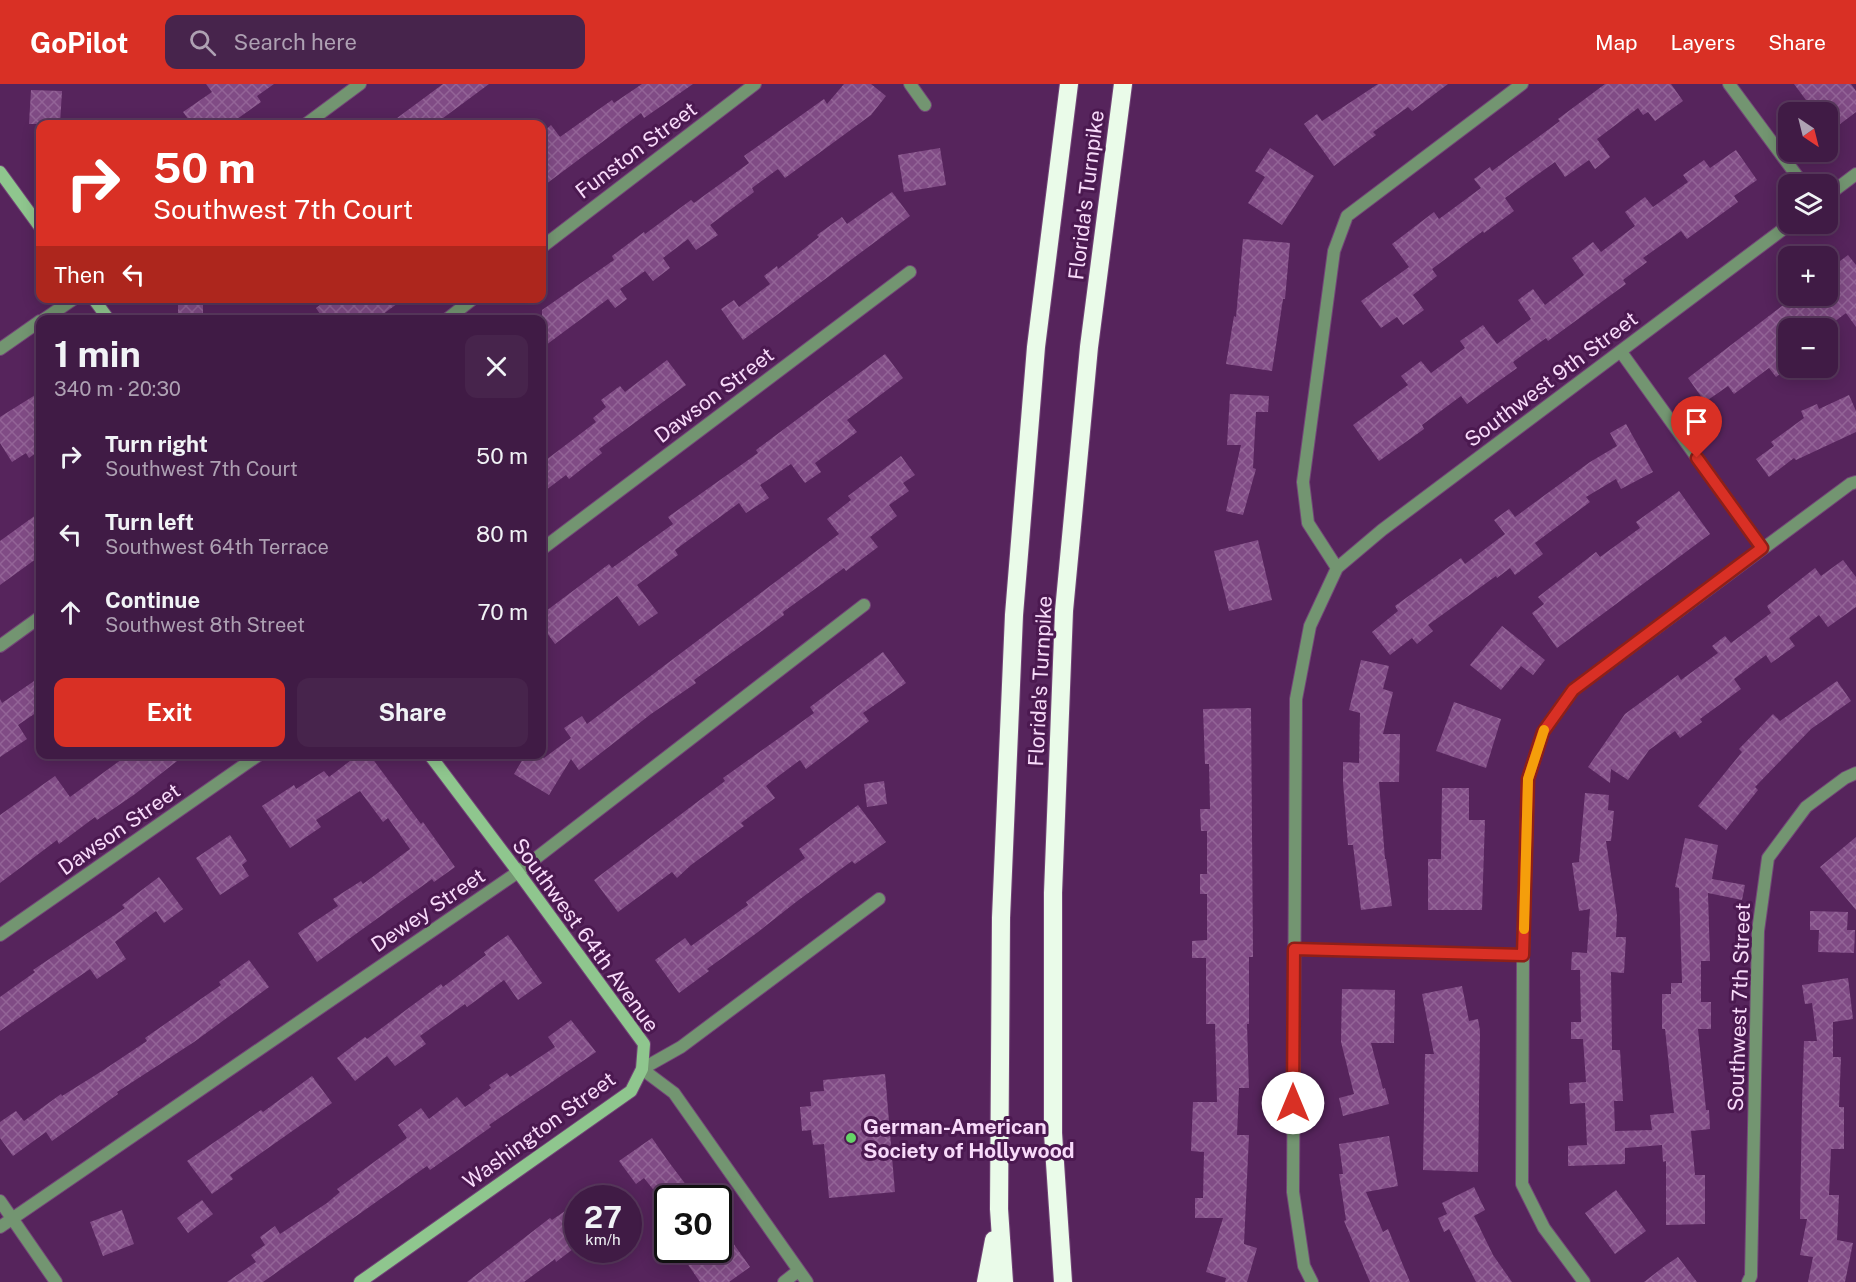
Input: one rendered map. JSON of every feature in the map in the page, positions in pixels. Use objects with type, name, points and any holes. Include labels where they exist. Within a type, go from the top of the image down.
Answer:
[{"type":"highway","name":"Florida's Turnpike","points":[[1004,1282],[999,1209],[1001,918],[1014,615],[1036,347],[1069,84]]},
{"type":"highway","name":"Florida's Turnpike","points":[[1063,1282],[1053,1133],[1053,893],[1064,611],[1089,347],[1123,84]]},
{"type":"highway","points":[[986,1282],[999,1209]]},
{"type":"street","points":[[311,120],[360,84]]},
{"type":"street","name":"Funston Street","points":[[546,244],[755,84]]},
{"type":"street","points":[[909,84],[925,105]]},
{"type":"street","points":[[1312,1282],[1304,1266],[1293,1192],[1296,699],[1310,626],[1337,568],[1308,523],[1303,482],[1334,251],[1347,216],[1522,84]]},
{"type":"street","points":[[1729,84],[1796,174]]},
{"type":"street","points":[[0,172],[36,222]]},
{"type":"street","points":[[1838,188],[1856,174]]},
{"type":"street","name":"Southwest 9th Street","points":[[1337,568],[1382,530],[1778,233]]},
{"type":"street","name":"Dawson Street","points":[[546,546],[910,272]]},
{"type":"street","points":[[50,315],[68,303]]},
{"type":"street","points":[[452,315],[468,303]]},
{"type":"street","points":[[0,349],[36,324]]},
{"type":"street","points":[[1621,352],[1762,548]]},
{"type":"street","points":[[1584,1282],[1544,1228],[1522,1184],[1523,955],[1528,779],[1543,732],[1573,690],[1762,548],[1850,484],[1856,482]]},
{"type":"street","name":"Dewey Street","points":[[0,1227],[518,872],[864,605]]},
{"type":"street","points":[[0,646],[36,620]]},
{"type":"street","name":"Dawson Street","points":[[0,935],[253,759]]},
{"type":"street","name":"Southwest 64th Avenue","points":[[433,759],[644,1044],[642,1069]]},
{"type":"street","name":"Southwest 7th Street","points":[[1748,1282],[1751,1276],[1758,931],[1768,858],[1806,807],[1845,778],[1856,773]]},
{"type":"street","name":"Washington Street","points":[[360,1282],[631,1091],[642,1069],[681,1047],[879,899]]},
{"type":"street","points":[[1294,949],[1523,955]]},
{"type":"street","points":[[642,1069],[674,1093],[807,1282]]},
{"type":"street","points":[[0,1201],[56,1282]]},
{"type":"street","points":[[784,1282],[798,1271]]},
{"type":"building","points":[[206,84],[274,84],[257,96],[261,102],[236,120],[189,120],[183,112],[212,92]]},
{"type":"building","points":[[443,84],[489,84],[440,120],[394,120]]},
{"type":"building","points":[[642,84],[693,84],[644,118],[641,113],[546,184],[546,129],[551,125],[560,137],[612,100],[614,103]]},
{"type":"building","points":[[844,84],[871,84],[886,96],[871,115],[785,178],[778,169],[752,188],[754,192],[710,225],[718,235],[696,250],[688,239],[663,258],[670,268],[653,281],[645,271],[620,289],[627,299],[615,308],[608,299],[546,345],[546,315],[542,315],[542,310],[614,260],[612,256],[644,232],[645,234],[691,200],[694,203],[749,163],[744,156],[824,99],[827,104]]},
{"type":"building","points":[[1378,84],[1448,84],[1412,111],[1408,107],[1373,132],[1376,135],[1334,166],[1304,124],[1317,114],[1322,121]]},
{"type":"building","points":[[1605,84],[1671,84],[1683,101],[1655,121],[1648,112],[1643,115],[1638,108],[1597,139],[1610,157],[1595,169],[1589,160],[1565,177],[1555,162],[1505,198],[1514,211],[1432,269],[1437,276],[1413,295],[1424,310],[1403,325],[1397,317],[1381,328],[1361,301],[1409,267],[1392,244],[1434,212],[1439,219],[1481,188],[1474,179],[1490,167],[1492,171],[1560,121],[1558,119]]},
{"type":"building","points":[[1794,84],[1851,84],[1856,91],[1856,112],[1838,126],[1838,102],[1808,102]]},
{"type":"building","points":[[31,90],[62,91],[60,120],[36,120],[36,124],[29,124]]},
{"type":"building","points":[[940,148],[946,185],[904,192],[898,155]]},
{"type":"building","points":[[1270,148],[1314,176],[1282,225],[1248,203],[1265,177],[1255,171]]},
{"type":"building","points":[[1736,150],[1757,180],[1734,196],[1738,202],[1687,239],[1681,231],[1643,258],[1647,262],[1623,280],[1626,284],[1548,341],[1546,338],[1513,362],[1517,368],[1467,404],[1461,396],[1422,425],[1424,429],[1379,461],[1353,425],[1408,385],[1401,376],[1421,361],[1431,373],[1465,348],[1460,341],[1483,325],[1497,344],[1531,319],[1518,300],[1533,289],[1545,305],[1584,275],[1572,258],[1593,242],[1601,252],[1635,226],[1625,212],[1645,197],[1653,207],[1688,182],[1683,175],[1704,160],[1710,168]]},
{"type":"building","points":[[892,192],[910,216],[743,340],[721,309],[734,300],[739,307],[770,284],[764,276],[777,266],[778,269],[819,237],[817,235],[842,217],[847,224]]},
{"type":"building","points":[[1243,239],[1290,243],[1285,299],[1283,299],[1272,371],[1226,364],[1234,316],[1236,317]]},
{"type":"building","points":[[1848,255],[1856,265],[1856,327],[1846,313],[1838,319],[1778,318],[1778,376],[1776,377],[1769,368],[1734,394],[1728,386],[1705,402],[1688,378],[1782,306],[1838,306],[1838,263]]},
{"type":"building","points":[[178,303],[203,303],[203,315],[178,315]]},
{"type":"building","points":[[322,303],[398,303],[382,315],[321,315],[316,308]]},
{"type":"building","points":[[885,354],[903,378],[847,420],[857,432],[815,463],[821,472],[805,483],[791,464],[760,485],[769,498],[746,513],[739,503],[675,550],[678,555],[637,585],[658,613],[639,626],[617,596],[555,644],[546,632],[546,611],[609,564],[612,568],[673,524],[668,517],[758,453],[756,450]]},
{"type":"building","points":[[667,360],[686,385],[599,449],[602,453],[569,479],[566,475],[546,490],[546,460],[596,422],[593,418],[606,407],[601,400],[620,386],[625,392]]},
{"type":"building","points":[[36,394],[36,453],[29,458],[26,453],[12,462],[0,443],[0,417]]},
{"type":"building","points":[[1230,394],[1269,396],[1268,412],[1256,412],[1253,468],[1256,469],[1243,515],[1226,511],[1241,445],[1227,445]]},
{"type":"building","points":[[1849,395],[1856,411],[1856,432],[1796,460],[1794,458],[1769,477],[1756,459],[1774,446],[1771,442],[1804,418],[1801,411],[1817,404],[1819,409]]},
{"type":"building","points":[[1626,424],[1653,472],[1621,489],[1616,479],[1586,497],[1590,502],[1535,543],[1543,554],[1515,575],[1510,568],[1497,578],[1496,576],[1428,625],[1433,631],[1417,644],[1412,638],[1390,655],[1372,632],[1398,611],[1395,606],[1461,558],[1465,564],[1505,534],[1494,520],[1509,509],[1515,517],[1590,462],[1617,446],[1610,433]]},
{"type":"building","points":[[901,456],[915,475],[903,483],[909,491],[889,505],[897,516],[870,537],[878,547],[846,571],[844,568],[783,612],[784,615],[694,680],[696,683],[651,714],[579,770],[571,759],[549,795],[514,774],[523,759],[546,759],[546,757],[571,738],[564,728],[582,716],[587,724],[839,534],[827,519],[851,500],[848,496]]},
{"type":"building","points":[[1679,491],[1710,534],[1557,648],[1532,613],[1544,604],[1538,597],[1596,552],[1600,557],[1640,528],[1636,522]]},
{"type":"building","points":[[36,515],[36,559],[0,585],[0,541]]},
{"type":"building","points":[[1258,540],[1272,600],[1229,611],[1214,551]]},
{"type":"building","points":[[1843,560],[1856,577],[1856,607],[1828,627],[1819,615],[1789,638],[1795,646],[1771,663],[1766,655],[1734,679],[1741,689],[1700,719],[1702,722],[1680,738],[1675,731],[1649,750],[1628,780],[1611,769],[1610,783],[1588,767],[1625,714],[1678,675],[1681,680],[1718,653],[1712,646],[1725,636],[1731,643],[1771,613],[1767,606],[1815,568],[1821,576]]},
{"type":"building","points":[[1502,626],[1545,660],[1533,675],[1521,666],[1501,690],[1470,665]]},
{"type":"building","points":[[883,652],[906,683],[863,713],[869,721],[806,769],[800,760],[772,781],[766,786],[775,798],[741,823],[744,826],[677,878],[672,872],[618,912],[594,880],[725,781],[723,778],[814,713],[810,707]]},
{"type":"building","points":[[1361,660],[1389,666],[1383,689],[1393,692],[1383,734],[1400,734],[1399,782],[1379,782],[1385,859],[1392,906],[1361,910],[1353,845],[1348,845],[1343,762],[1359,763],[1360,713],[1349,710]]},
{"type":"building","points":[[36,680],[36,713],[18,725],[27,739],[0,757],[0,699],[2,703]]},
{"type":"building","points":[[1837,681],[1851,701],[1811,729],[1755,787],[1758,790],[1726,830],[1698,806],[1742,752],[1739,749],[1773,714],[1780,721]]},
{"type":"building","points":[[1454,702],[1501,719],[1486,768],[1436,751]]},
{"type":"building","points":[[1251,708],[1253,957],[1249,957],[1249,1024],[1247,1024],[1249,1088],[1239,1088],[1237,1135],[1249,1135],[1244,1244],[1257,1248],[1247,1282],[1225,1282],[1226,1278],[1206,1272],[1223,1218],[1195,1218],[1195,1198],[1203,1198],[1204,1152],[1191,1151],[1193,1102],[1217,1102],[1215,1024],[1206,1024],[1206,958],[1192,958],[1192,941],[1207,940],[1207,894],[1200,894],[1200,874],[1207,874],[1207,831],[1201,831],[1200,809],[1210,809],[1209,764],[1205,764],[1203,709]]},
{"type":"building","points":[[122,759],[180,759],[135,794],[97,820],[95,817],[59,844],[57,840],[0,883],[0,815],[55,776],[70,797]]},
{"type":"building","points":[[352,759],[373,759],[421,824],[423,822],[455,867],[434,882],[432,879],[317,962],[298,933],[338,906],[333,899],[361,881],[363,884],[410,849],[388,818],[383,822],[360,791],[316,820],[321,827],[290,848],[262,806],[294,785],[296,789],[324,771],[329,777]]},
{"type":"building","points":[[884,781],[887,804],[867,807],[864,784]]},
{"type":"building","points":[[1442,788],[1469,788],[1469,820],[1485,820],[1482,910],[1428,910],[1428,859],[1441,859]]},
{"type":"building","points":[[1585,793],[1609,795],[1608,810],[1614,811],[1611,841],[1606,841],[1617,915],[1616,937],[1626,937],[1624,973],[1611,972],[1612,1050],[1620,1050],[1623,1101],[1614,1101],[1615,1131],[1652,1130],[1650,1115],[1674,1113],[1665,1029],[1662,1029],[1662,994],[1671,994],[1671,983],[1682,983],[1679,888],[1675,887],[1685,838],[1718,845],[1712,879],[1745,885],[1742,900],[1708,893],[1710,961],[1701,961],[1701,1002],[1711,1002],[1711,1029],[1698,1029],[1710,1129],[1691,1131],[1695,1175],[1705,1175],[1705,1224],[1666,1225],[1666,1161],[1663,1162],[1662,1145],[1625,1148],[1625,1164],[1568,1166],[1568,1146],[1587,1145],[1585,1103],[1570,1104],[1569,1083],[1586,1082],[1583,1039],[1571,1039],[1571,1022],[1581,1022],[1580,970],[1571,970],[1572,952],[1587,953],[1590,909],[1579,911],[1572,863],[1579,862]]},
{"type":"building","points":[[858,805],[886,842],[855,864],[852,861],[707,969],[709,971],[679,993],[655,960],[685,938],[691,946],[748,905],[746,902],[805,858],[799,849]]},
{"type":"building","points":[[230,835],[247,861],[242,865],[249,876],[220,895],[196,858]]},
{"type":"building","points":[[1856,837],[1856,910],[1820,867]]},
{"type":"building","points":[[159,877],[183,909],[164,923],[156,911],[115,942],[126,959],[97,979],[90,969],[0,1031],[0,997],[35,972],[33,970],[125,908],[122,905]]},
{"type":"building","points":[[1810,911],[1848,912],[1847,930],[1855,930],[1854,953],[1818,952],[1819,930],[1810,930]]},
{"type":"building","points":[[508,935],[542,983],[518,1000],[504,980],[467,1007],[465,1004],[420,1036],[426,1044],[395,1066],[387,1056],[355,1081],[337,1058],[365,1037],[367,1039],[441,984],[443,987],[486,955],[484,952]]},
{"type":"building","points":[[249,960],[269,987],[194,1042],[117,1092],[118,1094],[52,1141],[46,1132],[13,1156],[0,1138],[0,1122],[16,1111],[24,1121],[61,1094],[62,1096],[102,1071],[147,1041],[145,1038],[221,985],[219,982]]},
{"type":"building","points":[[1848,978],[1853,1019],[1833,1022],[1833,1057],[1841,1057],[1839,1107],[1844,1107],[1844,1149],[1831,1149],[1829,1195],[1839,1195],[1837,1240],[1853,1243],[1845,1282],[1808,1282],[1813,1257],[1800,1255],[1807,1219],[1800,1219],[1804,1041],[1817,1041],[1812,1003],[1805,1004],[1802,985]]},
{"type":"building","points":[[1462,986],[1469,1021],[1478,1019],[1480,1031],[1478,1172],[1423,1170],[1425,1054],[1434,1054],[1422,994]]},
{"type":"building","points":[[1342,989],[1395,990],[1394,1043],[1371,1043],[1389,1104],[1343,1116],[1339,1098],[1354,1094],[1341,1042]]},
{"type":"building","points":[[571,1020],[596,1052],[489,1125],[491,1127],[430,1170],[427,1166],[263,1282],[227,1282],[256,1262],[251,1255],[265,1245],[260,1237],[275,1226],[280,1234],[327,1203],[340,1192],[337,1189],[407,1138],[398,1125],[421,1108],[429,1119],[457,1097],[465,1107],[491,1088],[489,1085],[507,1073],[510,1077],[555,1047],[548,1037]]},
{"type":"building","name":"German-American Society of Hollywood","points":[[885,1074],[895,1192],[829,1198],[824,1144],[813,1145],[811,1130],[802,1131],[800,1107],[811,1106],[810,1092],[824,1091],[823,1080]]},
{"type":"building","points":[[312,1076],[332,1103],[230,1175],[233,1179],[212,1194],[187,1161],[261,1110],[263,1112]]},
{"type":"building","points":[[1389,1136],[1398,1186],[1366,1192],[1383,1232],[1388,1229],[1410,1282],[1370,1282],[1344,1221],[1346,1220],[1339,1174],[1343,1174],[1339,1144]]},
{"type":"building","points":[[652,1138],[686,1185],[654,1185],[654,1190],[644,1178],[636,1184],[619,1161]]},
{"type":"building","points":[[1474,1187],[1485,1210],[1474,1216],[1493,1255],[1512,1282],[1476,1282],[1449,1229],[1444,1232],[1438,1218],[1447,1214],[1442,1203]]},
{"type":"building","points":[[1616,1190],[1646,1231],[1615,1254],[1585,1213]]},
{"type":"building","points":[[202,1200],[213,1214],[188,1233],[177,1218]]},
{"type":"building","points":[[122,1210],[134,1244],[103,1256],[90,1222]]},
{"type":"building","points":[[564,1212],[564,1256],[556,1262],[555,1259],[524,1282],[467,1282],[550,1218],[552,1220]]},
{"type":"building","points":[[733,1243],[750,1267],[729,1282],[700,1282],[687,1263],[732,1263]]},
{"type":"building","points":[[1678,1257],[1697,1282],[1644,1282],[1666,1265]]},
{"type":"slow traffic","points":[[1524,929],[1528,779],[1544,730]]},
{"type":"place","name":"German-American Society of Hollywood","points":[[851,1138]]},
{"type":"route","points":[[1293,1103],[1294,949],[1523,955],[1528,779],[1543,732],[1573,690],[1762,548],[1697,458]]}]
